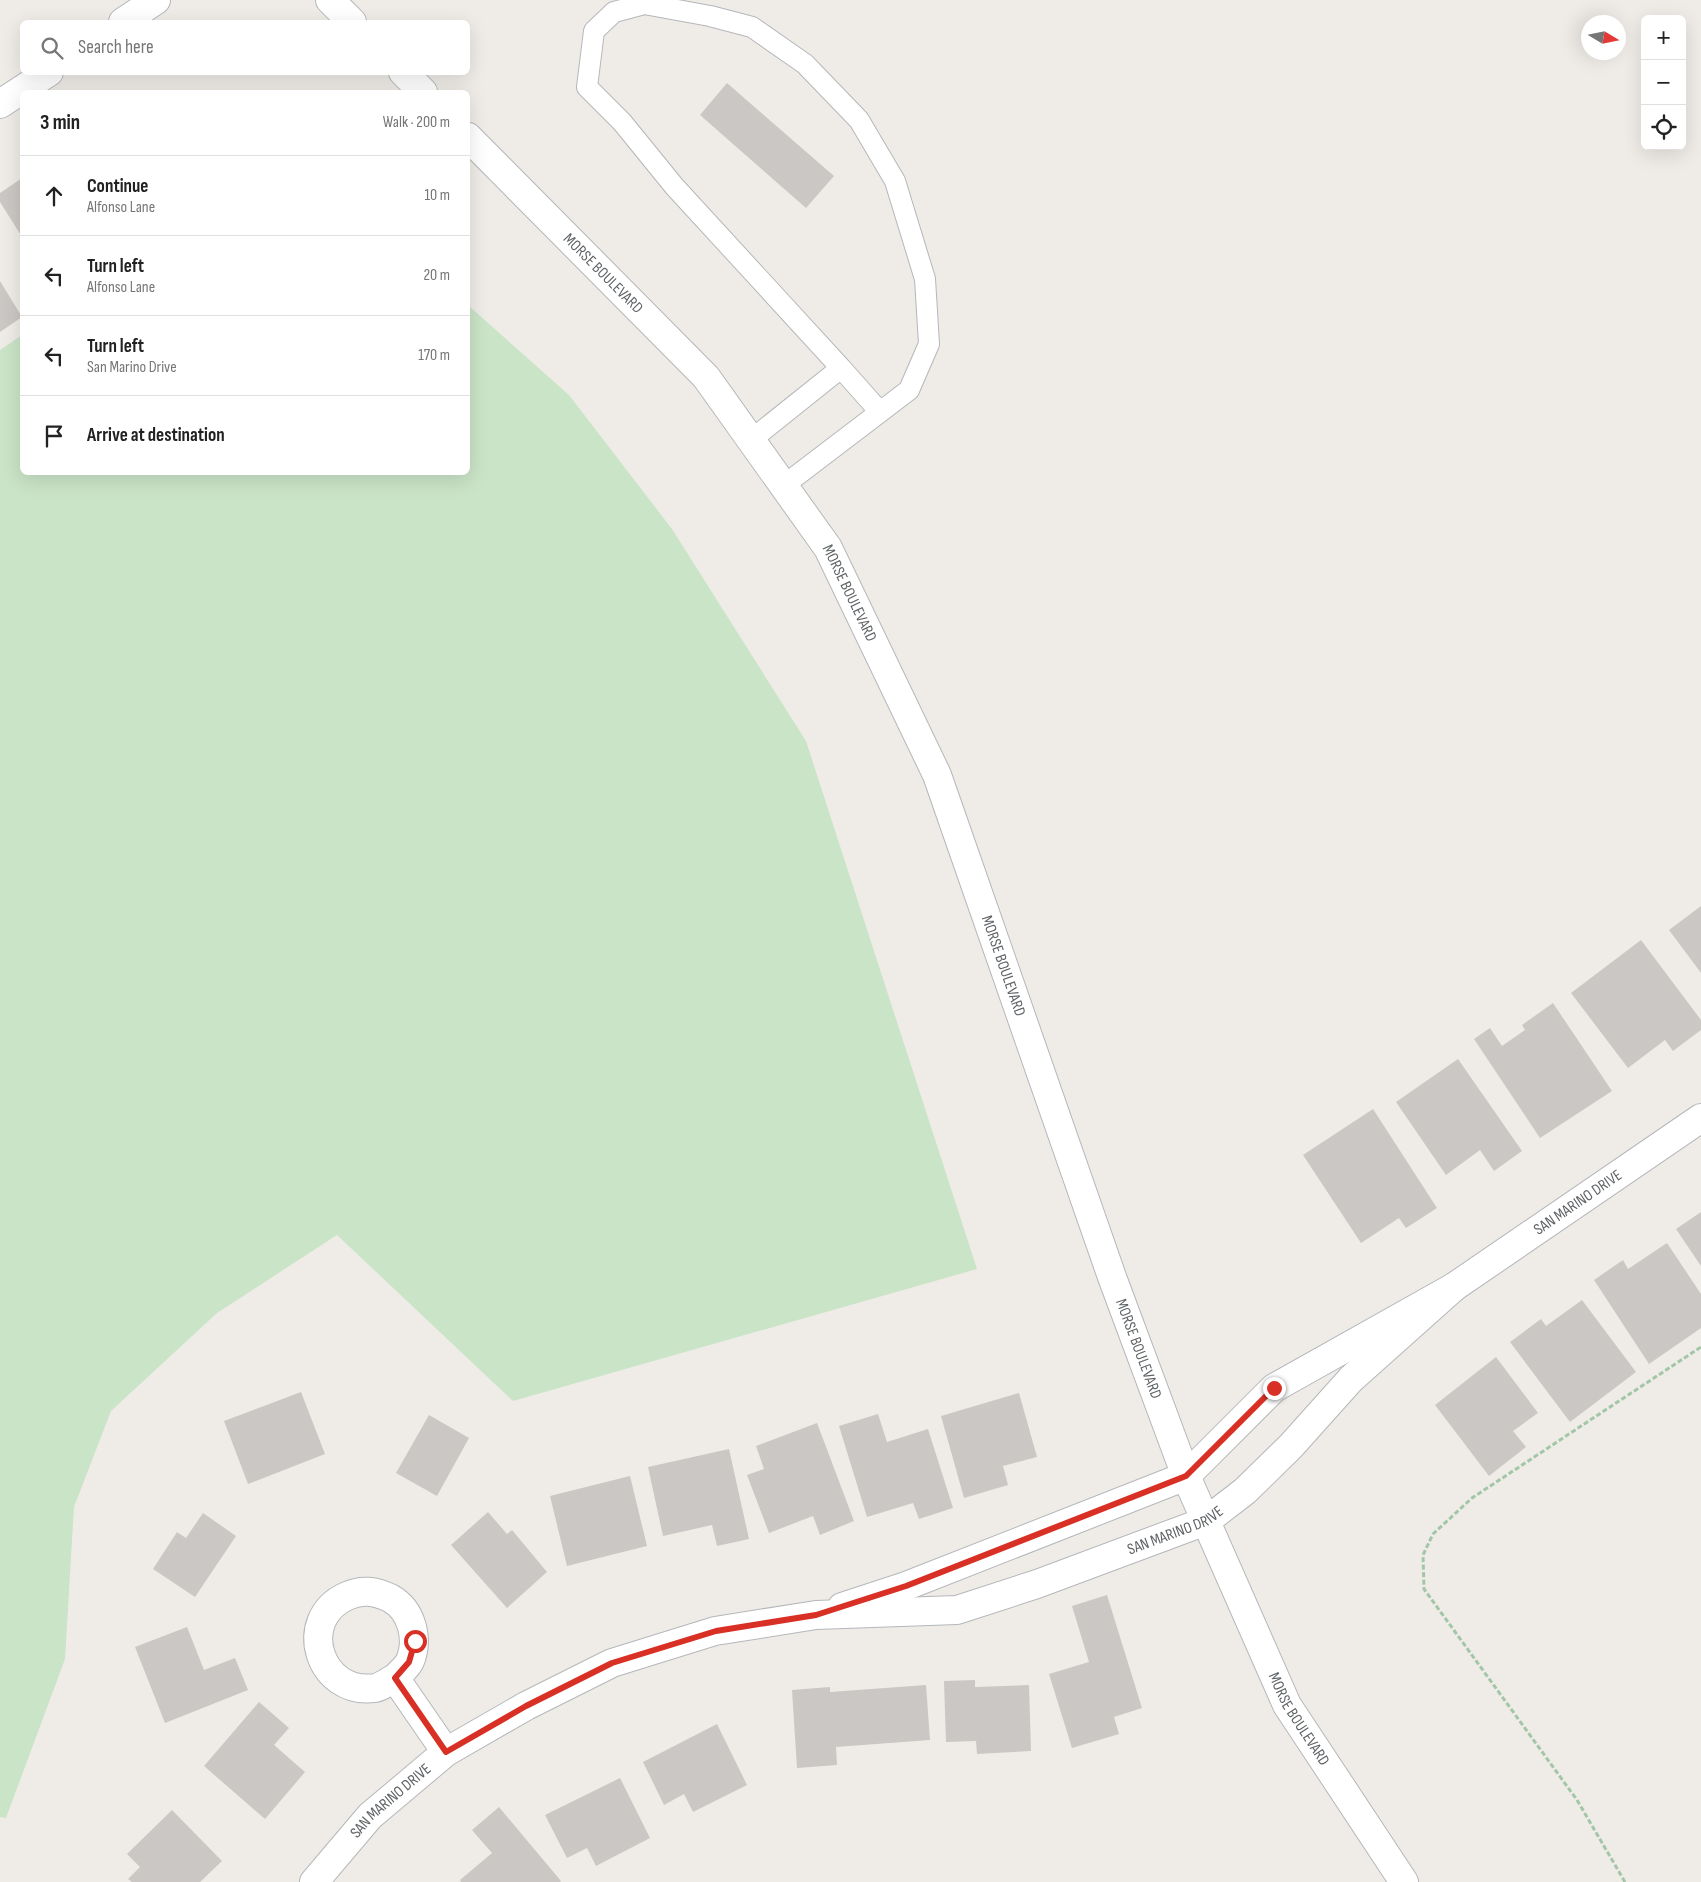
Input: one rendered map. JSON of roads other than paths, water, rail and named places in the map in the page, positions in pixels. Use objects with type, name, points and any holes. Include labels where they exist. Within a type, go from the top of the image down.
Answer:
[{"type":"street","points":[[126,20],[156,0]]},
{"type":"street","points":[[330,0],[350,20]]},
{"type":"street","points":[[21,90],[44,75]]},
{"type":"street","points":[[406,75],[421,90]]},
{"type":"street","points":[[0,104],[20,91]]},
{"type":"street","name":"MORSE BOULEVARD","points":[[470,139],[706,377],[828,548],[936,775],[1112,1277],[1186,1476],[1287,1705],[1404,1882]]},
{"type":"street","name":"SAN MARINO DRIVE","points":[[816,1615],[906,1586],[1186,1476],[1274,1388],[1454,1287],[1701,1118]]},
{"type":"street","name":"SAN MARINO DRIVE","points":[[314,1882],[370,1816],[446,1752],[526,1706],[612,1663],[716,1631],[816,1615],[957,1610],[1037,1584],[1206,1521],[1245,1491],[1291,1446],[1351,1379],[1454,1287]]},
{"type":"street","points":[[395,1678],[446,1752]]},
{"type":"lane","points":[[783,486],[909,390],[929,344],[925,279],[895,181],[860,120],[806,64],[752,26],[644,4],[614,12],[594,31],[587,87],[622,122],[674,186],[880,412]]},
{"type":"lane","points":[[751,440],[841,368]]}]
